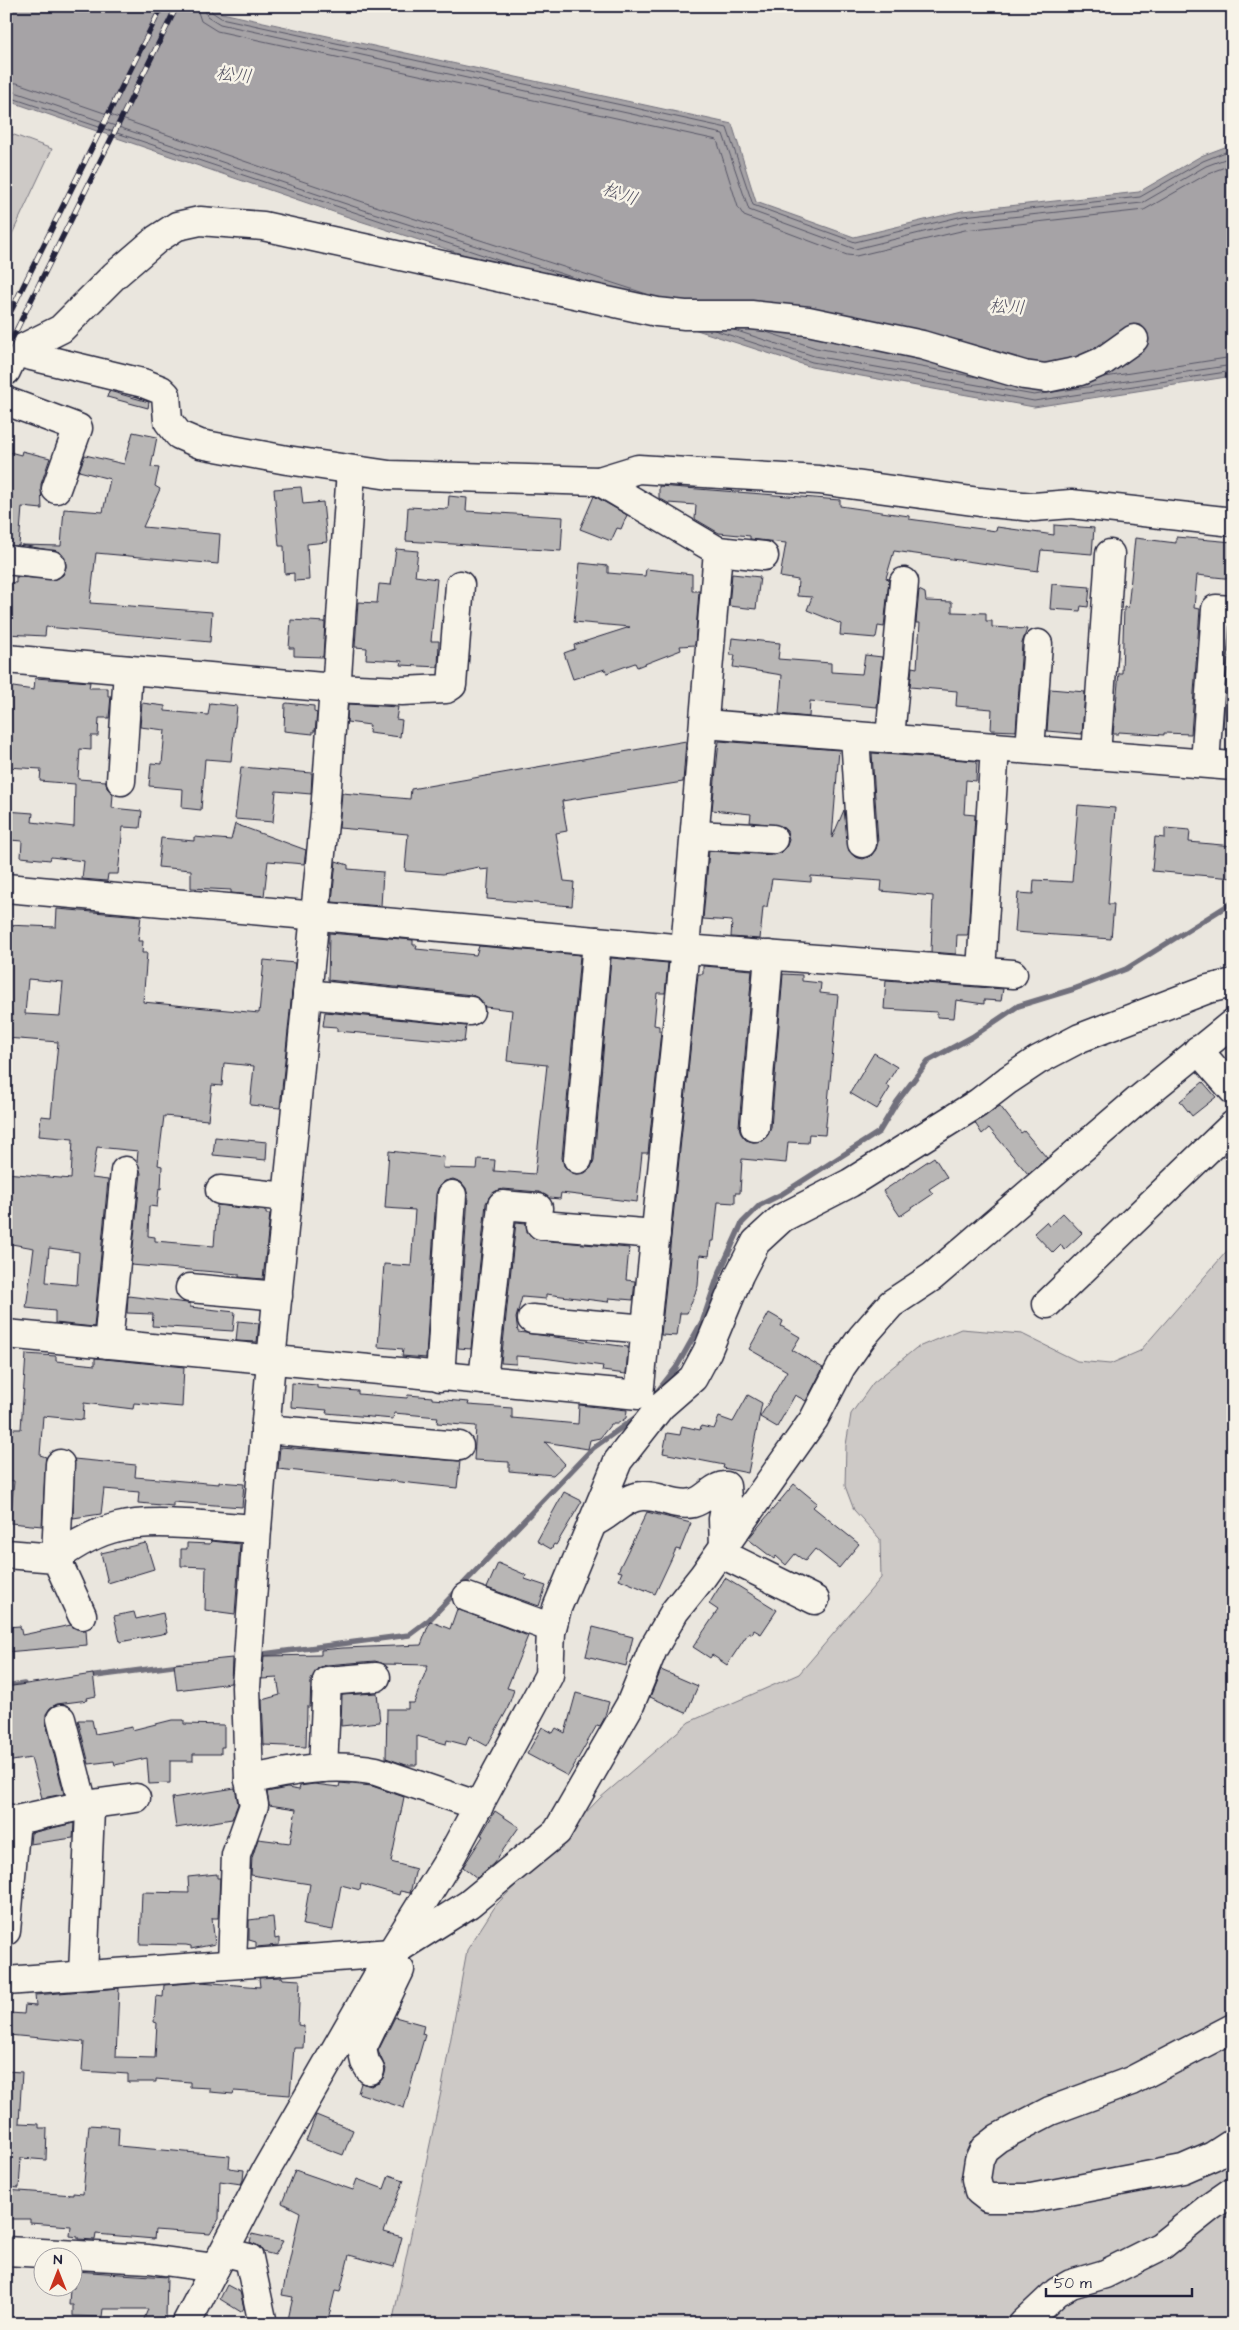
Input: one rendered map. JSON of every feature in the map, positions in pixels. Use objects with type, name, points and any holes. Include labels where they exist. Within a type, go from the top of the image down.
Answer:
[{"type":"street","points":[[9,358],[61,329],[115,275],[157,239],[177,226],[200,222],[263,226],[657,312],[685,315],[752,315],[808,321],[922,344],[1024,375],[1046,378],[1080,372],[1103,361],[1134,339]]},
{"type":"street","points":[[9,358],[143,383],[161,390],[166,395],[168,421],[179,436],[200,444],[351,470],[389,475],[599,481],[638,469],[810,479],[980,502],[1034,507],[1071,504],[1233,522]]},
{"type":"street","points":[[6,401],[78,428],[56,489]]},
{"type":"street","points":[[232,1964],[236,1854],[254,1805],[249,1780],[246,1687],[257,1530],[271,1361],[325,813],[334,688],[337,677],[351,470]]},
{"type":"street","points":[[599,481],[718,551],[764,556]]},
{"type":"street","points":[[186,2324],[265,2172],[391,1953],[452,1854],[549,1675],[552,1628],[557,1608],[618,1461],[650,1401],[646,1329],[685,949],[718,551]]},
{"type":"street","points":[[1096,755],[1110,554]]},
{"type":"street","points":[[6,560],[51,565]]},
{"type":"street","points":[[890,738],[904,582]]},
{"type":"street","points":[[6,659],[334,688],[402,691],[446,689],[452,685],[460,586]]},
{"type":"street","points":[[1205,763],[1216,609],[1233,610]]},
{"type":"street","points":[[1030,750],[1038,644]]},
{"type":"street","points":[[121,781],[128,670]]},
{"type":"street","points":[[705,724],[1233,766]]},
{"type":"street","points":[[855,736],[862,843]]},
{"type":"street","points":[[981,971],[995,747]]},
{"type":"street","points":[[695,835],[773,839]]},
{"type":"street","points":[[6,888],[685,949],[1013,974]]},
{"type":"street","points":[[578,1159],[597,941]]},
{"type":"street","points":[[755,1127],[769,955]]},
{"type":"street","points":[[6,1334],[483,1380],[650,1401],[693,1378],[707,1352],[739,1275],[756,1242],[782,1218],[850,1183],[978,1103],[1031,1065],[1080,1038],[1208,989],[1233,982]]},
{"type":"street","points":[[307,994],[470,1011]]},
{"type":"street","points":[[6,1981],[391,1953],[469,1904],[557,1832],[630,1704],[653,1649],[671,1619],[814,1419],[841,1368],[862,1337],[891,1304],[932,1276],[1198,1050],[1233,1024]]},
{"type":"street","points":[[1198,1050],[1233,1090]]},
{"type":"street","points":[[1047,1304],[1233,1125]]},
{"type":"street","points":[[108,1344],[125,1171]]},
{"type":"street","points":[[220,1190],[287,1197]]},
{"type":"street","points":[[440,1376],[452,1195]]},
{"type":"street","points":[[483,1380],[502,1205],[540,1216],[656,1234]]},
{"type":"street","points":[[190,1288],[278,1296]]},
{"type":"street","points":[[532,1319],[646,1329]]},
{"type":"street","points":[[265,1430],[459,1446]]},
{"type":"street","points":[[60,1464],[56,1558],[82,1614]]},
{"type":"street","points":[[592,1523],[605,1518],[631,1498],[644,1495],[678,1504],[689,1504],[701,1501],[718,1486],[726,1486],[727,1499],[723,1519],[722,1550]]},
{"type":"street","points":[[6,1554],[56,1558],[76,1544],[118,1526],[151,1523],[257,1530]]},
{"type":"street","points":[[722,1550],[815,1600]]},
{"type":"street","points":[[468,1597],[552,1628]]},
{"type":"street","points":[[323,1768],[327,1681],[376,1677]]},
{"type":"street","points":[[61,1720],[82,1801],[90,1810],[83,1974]]},
{"type":"street","points":[[249,1780],[293,1769],[361,1768],[376,1771],[479,1806]]},
{"type":"street","points":[[6,1931],[11,1819],[85,1804],[136,1798]]},
{"type":"street","points":[[370,2070],[365,2062],[362,2049],[399,1973],[400,1961],[391,1953]]},
{"type":"street","points":[[1233,2028],[1131,2080],[1050,2111],[998,2138],[984,2149],[978,2160],[976,2179],[979,2191],[988,2198],[1045,2196],[1183,2169],[1213,2156],[1233,2143]]},
{"type":"street","points":[[1023,2324],[1057,2292],[1071,2284],[1105,2274],[1161,2246],[1210,2206],[1233,2191]]},
{"type":"street","points":[[6,2251],[149,2259],[220,2260],[249,2258],[262,2324]]},
{"type":"shaded area","points":[[6,132],[52,149],[6,247]]},
{"type":"shaded area","points":[[1233,1244],[1233,2324],[392,2324],[441,2092],[467,1950],[496,1905],[600,1798],[689,1722],[799,1674],[881,1578],[880,1539],[854,1510],[845,1486],[846,1445],[851,1414],[873,1383],[916,1348],[961,1329],[1022,1334],[1077,1361],[1110,1364],[1140,1351]]},
{"type":"water","name":"松川","points":[[6,6],[212,6],[222,13],[732,124],[756,202],[854,237],[962,211],[1139,192],[1201,156],[1233,144],[1233,376],[1034,407],[811,367],[360,221],[6,100]]},
{"type":"building","points":[[109,391],[149,402],[148,408],[107,397]]},
{"type":"building","points":[[133,432],[157,437],[151,467],[159,468],[155,486],[160,489],[143,527],[220,534],[218,564],[96,553],[90,603],[212,612],[210,642],[46,627],[45,636],[6,634],[6,582],[16,583],[16,577],[57,579],[63,575],[66,567],[65,558],[60,552],[21,545],[61,546],[64,509],[103,512],[110,479],[79,471],[85,455],[124,464]]},
{"type":"building","points":[[6,451],[21,455],[22,451],[50,458],[41,484],[42,509],[22,507],[19,546],[6,545]]},
{"type":"building","points":[[659,486],[840,500],[840,506],[909,516],[909,519],[996,531],[997,527],[1054,535],[1054,525],[1094,528],[1092,554],[1041,550],[1038,571],[894,551],[886,578],[889,579],[884,627],[878,626],[876,638],[840,635],[841,624],[807,610],[812,597],[797,596],[798,580],[780,577],[786,543],[750,539],[750,536],[719,533],[695,519],[696,505],[668,503],[659,498]]},
{"type":"building","points":[[301,487],[303,504],[323,502],[327,542],[307,544],[309,580],[294,581],[294,573],[285,574],[284,546],[279,546],[274,489]]},
{"type":"building","points":[[449,496],[467,498],[466,511],[563,517],[561,551],[406,541],[408,507],[448,509]]},
{"type":"building","points":[[594,496],[627,515],[621,529],[617,528],[611,541],[580,529]]},
{"type":"building","points":[[1176,537],[1233,542],[1233,579],[1197,575],[1194,608],[1200,609],[1191,734],[1164,733],[1164,735],[1119,732],[1118,734],[1113,734],[1119,673],[1122,673],[1124,607],[1128,608],[1135,538],[1176,543]]},
{"type":"building","points":[[396,549],[418,551],[415,576],[437,579],[431,641],[439,641],[438,667],[401,665],[402,661],[366,659],[367,648],[355,647],[358,602],[377,603],[379,584],[391,585]]},
{"type":"building","points":[[580,563],[608,566],[608,573],[645,576],[646,569],[692,574],[692,591],[699,591],[695,645],[680,646],[681,650],[637,667],[635,663],[607,673],[605,669],[573,679],[564,653],[575,649],[574,645],[630,627],[574,622]]},
{"type":"building","points":[[732,574],[760,577],[756,609],[729,606]]},
{"type":"building","points":[[1052,584],[1090,587],[1088,607],[1081,606],[1080,611],[1050,609]]},
{"type":"building","points":[[919,590],[925,593],[926,601],[952,602],[952,612],[986,613],[986,621],[992,621],[992,627],[1027,629],[1022,643],[1016,731],[991,730],[992,709],[956,706],[957,691],[910,687],[912,667],[917,668],[920,623],[916,623]]},
{"type":"building","points":[[291,620],[325,622],[323,657],[294,656],[294,648],[289,648]]},
{"type":"building","points":[[1230,626],[1233,626],[1233,729],[1223,728]]},
{"type":"building","points":[[732,638],[780,643],[778,659],[831,663],[831,672],[862,674],[865,655],[882,657],[877,707],[810,701],[809,717],[779,714],[782,675],[733,667],[735,655],[730,655]]},
{"type":"building","points":[[35,678],[90,682],[89,688],[108,688],[108,696],[111,696],[109,718],[99,718],[98,736],[91,736],[91,750],[80,749],[78,779],[106,781],[107,788],[113,794],[112,808],[142,811],[140,828],[123,827],[118,874],[108,874],[107,881],[82,879],[84,861],[51,857],[50,860],[21,857],[22,841],[10,840],[10,832],[6,832],[6,811],[33,813],[32,822],[74,827],[75,784],[40,781],[41,769],[6,767],[6,686],[34,690]]},
{"type":"building","points":[[1050,689],[1085,692],[1082,734],[1047,731]]},
{"type":"building","points":[[142,703],[165,706],[165,711],[208,715],[210,703],[237,706],[231,761],[205,759],[201,810],[182,808],[183,789],[149,786],[151,763],[162,764],[165,730],[140,727]]},
{"type":"building","points":[[285,704],[314,706],[314,712],[317,713],[313,734],[284,731]]},
{"type":"building","points":[[348,704],[398,707],[396,719],[402,720],[400,737],[369,733],[370,725],[347,722]]},
{"type":"building","points":[[686,741],[683,782],[562,801],[567,831],[556,833],[564,881],[574,882],[572,906],[487,899],[489,869],[480,870],[479,867],[443,874],[405,871],[408,834],[339,828],[342,793],[410,799],[411,789]]},
{"type":"building","points":[[719,741],[839,750],[832,838],[844,810],[849,851],[855,857],[863,859],[871,856],[878,842],[872,753],[977,761],[976,781],[966,780],[964,814],[975,815],[968,935],[957,935],[956,954],[931,952],[933,896],[881,891],[882,881],[811,876],[811,882],[772,879],[767,907],[763,907],[760,939],[731,937],[732,921],[703,919],[709,851],[773,855],[781,853],[786,848],[789,840],[787,831],[781,826],[750,822],[751,814],[712,810]]},
{"type":"building","points":[[241,767],[312,773],[311,794],[276,791],[273,822],[235,819]]},
{"type":"building","points":[[1078,805],[1115,808],[1108,904],[1114,904],[1111,939],[1015,932],[1018,893],[1033,894],[1034,880],[1072,882]]},
{"type":"building","points":[[235,824],[306,850],[304,864],[268,861],[264,896],[231,893],[231,890],[191,888],[191,870],[158,867],[161,838],[194,841],[194,837],[231,840]]},
{"type":"building","points":[[1165,828],[1190,830],[1189,842],[1233,846],[1233,878],[1152,871],[1155,837],[1165,838]]},
{"type":"building","points":[[336,861],[348,865],[348,869],[383,872],[381,906],[332,902]]},
{"type":"building","points":[[57,909],[141,916],[138,941],[143,941],[142,953],[147,953],[143,1002],[259,1013],[264,960],[295,963],[280,1108],[250,1105],[254,1066],[224,1063],[222,1086],[212,1085],[208,1120],[164,1116],[158,1165],[162,1166],[161,1189],[159,1188],[157,1207],[149,1206],[148,1236],[155,1237],[155,1241],[214,1246],[217,1205],[266,1211],[266,1214],[270,1214],[263,1279],[239,1277],[239,1274],[131,1265],[141,1173],[137,1162],[138,1151],[97,1147],[92,1178],[108,1180],[94,1327],[55,1323],[55,1311],[26,1308],[34,1248],[6,1243],[6,1173],[71,1179],[73,1139],[39,1136],[41,1116],[51,1117],[58,1042],[6,1038],[6,925],[56,927]],"holes":[[[28,979],[63,982],[60,1016],[25,1014]],[[49,1248],[79,1252],[77,1285],[46,1282]]]},
{"type":"building","points":[[329,933],[413,940],[413,945],[417,945],[416,949],[476,955],[479,946],[580,955],[562,1158],[564,1166],[576,1174],[585,1173],[591,1168],[594,1160],[611,958],[668,963],[665,993],[657,993],[654,1025],[659,1026],[659,1031],[661,1031],[648,1153],[642,1153],[637,1202],[561,1193],[560,1199],[549,1198],[539,1192],[503,1189],[496,1191],[490,1196],[486,1203],[471,1349],[458,1348],[468,1196],[466,1188],[461,1182],[453,1179],[445,1181],[439,1186],[436,1194],[426,1358],[402,1356],[403,1349],[378,1347],[384,1264],[411,1266],[415,1210],[385,1208],[389,1151],[444,1157],[443,1168],[477,1169],[478,1159],[495,1160],[494,1171],[535,1174],[547,1065],[507,1061],[512,1010],[485,1007],[480,999],[472,995],[328,980]]},
{"type":"building","points":[[703,966],[752,970],[739,1126],[741,1134],[746,1140],[753,1142],[762,1141],[768,1135],[771,1128],[783,974],[802,975],[802,981],[821,983],[820,993],[838,995],[825,1135],[809,1134],[808,1143],[788,1142],[786,1163],[742,1159],[740,1193],[735,1193],[735,1203],[718,1202],[714,1241],[711,1241],[709,1256],[700,1255],[698,1286],[687,1313],[680,1313],[677,1336],[661,1335],[698,974],[703,974]]},
{"type":"building","points":[[886,980],[1003,989],[1001,1001],[984,1000],[984,1004],[956,1000],[954,1018],[937,1017],[937,1012],[884,1009]]},
{"type":"building","points":[[325,1012],[466,1026],[464,1042],[337,1031],[337,1027],[323,1026]]},
{"type":"building","points":[[874,1053],[897,1067],[886,1085],[890,1088],[877,1109],[850,1093]]},
{"type":"building","points":[[1203,1082],[1216,1097],[1192,1116],[1180,1101]]},
{"type":"building","points":[[1000,1106],[1021,1133],[1024,1131],[1047,1158],[1028,1174],[989,1128],[982,1134],[975,1123]]},
{"type":"building","points":[[215,1137],[267,1142],[266,1160],[213,1155]]},
{"type":"building","points":[[934,1157],[947,1177],[929,1189],[933,1194],[900,1216],[883,1191]]},
{"type":"building","points":[[1063,1213],[1082,1233],[1064,1250],[1061,1245],[1053,1253],[1034,1233],[1046,1222],[1049,1226]]},
{"type":"building","points":[[516,1222],[526,1223],[527,1233],[539,1240],[629,1248],[626,1280],[635,1281],[633,1300],[609,1298],[608,1302],[546,1294],[546,1299],[522,1297],[516,1318],[518,1332],[628,1347],[626,1374],[602,1371],[603,1366],[543,1358],[516,1356],[516,1364],[501,1363]]},
{"type":"building","points":[[128,1296],[187,1303],[190,1304],[190,1307],[235,1312],[233,1331],[152,1326],[153,1314],[127,1313]]},
{"type":"building","points":[[769,1313],[783,1321],[781,1326],[800,1337],[792,1350],[823,1368],[806,1401],[795,1395],[777,1427],[760,1417],[787,1371],[749,1349]]},
{"type":"building","points":[[238,1321],[259,1323],[257,1342],[236,1341]]},
{"type":"building","points":[[26,1354],[56,1356],[56,1361],[95,1365],[95,1358],[184,1367],[182,1407],[134,1403],[133,1409],[84,1403],[83,1420],[43,1416],[40,1455],[46,1457],[42,1526],[10,1523],[14,1481],[6,1480],[6,1429],[21,1429]]},
{"type":"building","points":[[292,1383],[317,1385],[317,1388],[358,1391],[358,1394],[407,1398],[408,1395],[432,1397],[432,1399],[469,1402],[468,1405],[512,1408],[512,1418],[578,1424],[579,1405],[627,1410],[626,1418],[617,1424],[611,1424],[600,1438],[590,1440],[588,1449],[545,1442],[565,1464],[553,1475],[509,1471],[509,1462],[474,1460],[476,1426],[437,1423],[438,1417],[394,1413],[393,1419],[326,1413],[327,1410],[291,1407]]},
{"type":"building","points":[[748,1395],[762,1403],[748,1473],[723,1468],[724,1465],[663,1453],[667,1433],[680,1435],[682,1426],[700,1430],[701,1426],[714,1429],[719,1417],[733,1422]]},
{"type":"building","points":[[280,1447],[460,1461],[457,1488],[278,1469]]},
{"type":"building","points":[[74,1459],[136,1465],[135,1477],[219,1484],[219,1482],[244,1484],[242,1507],[173,1502],[173,1506],[138,1503],[139,1492],[104,1489],[101,1514],[73,1518]]},
{"type":"building","points":[[794,1484],[817,1503],[813,1507],[859,1544],[839,1568],[815,1549],[805,1561],[795,1554],[786,1565],[776,1556],[774,1559],[748,1539]]},
{"type":"building","points":[[564,1492],[582,1501],[556,1545],[554,1544],[551,1549],[537,1541]]},
{"type":"building","points":[[647,1512],[691,1523],[680,1550],[676,1549],[655,1594],[619,1579],[622,1572],[618,1571]]},
{"type":"building","points":[[211,1541],[240,1544],[235,1614],[205,1610],[206,1567],[181,1566],[181,1549],[187,1549],[187,1543],[210,1544]]},
{"type":"building","points":[[146,1543],[154,1569],[108,1583],[101,1553]]},
{"type":"building","points":[[498,1563],[526,1575],[525,1579],[546,1586],[539,1606],[487,1588]]},
{"type":"building","points":[[725,1578],[777,1610],[761,1634],[754,1630],[752,1634],[749,1632],[727,1665],[712,1655],[710,1658],[693,1647],[718,1610],[709,1604]]},
{"type":"building","points":[[457,1609],[528,1636],[507,1688],[514,1690],[507,1710],[487,1746],[469,1736],[466,1745],[447,1740],[446,1744],[417,1736],[417,1765],[406,1765],[386,1758],[387,1709],[408,1709],[408,1703],[414,1703],[428,1665],[384,1664],[375,1661],[326,1665],[318,1668],[311,1680],[310,1707],[307,1707],[306,1747],[264,1745],[262,1700],[280,1695],[277,1678],[262,1679],[264,1656],[321,1655],[321,1650],[421,1645],[430,1621],[450,1629]]},
{"type":"building","points":[[134,1612],[136,1619],[163,1613],[167,1633],[120,1642],[114,1616]]},
{"type":"building","points":[[71,1625],[80,1630],[86,1630],[87,1645],[6,1652],[6,1627],[20,1626],[22,1635]]},
{"type":"building","points":[[593,1627],[633,1637],[626,1666],[586,1656]]},
{"type":"building","points":[[232,1658],[231,1683],[177,1690],[174,1664]]},
{"type":"building","points":[[661,1670],[698,1686],[686,1713],[650,1697]]},
{"type":"building","points":[[93,1674],[96,1696],[87,1698],[88,1700],[57,1704],[50,1708],[46,1714],[46,1723],[64,1794],[42,1798],[31,1758],[6,1762],[6,1687]]},
{"type":"building","points":[[377,1693],[380,1722],[341,1726],[342,1695]]},
{"type":"building","points":[[576,1693],[609,1702],[604,1719],[600,1726],[597,1725],[568,1776],[527,1754],[542,1727],[553,1733],[556,1728],[565,1733]]},
{"type":"building","points":[[78,1720],[92,1720],[95,1734],[132,1727],[132,1730],[172,1720],[184,1720],[184,1724],[224,1725],[224,1747],[221,1747],[221,1754],[193,1754],[193,1761],[170,1761],[170,1783],[149,1784],[147,1758],[115,1765],[114,1761],[89,1764]]},
{"type":"building","points":[[340,1783],[372,1786],[404,1797],[391,1862],[416,1869],[410,1893],[400,1891],[399,1895],[361,1884],[360,1890],[341,1885],[333,1930],[303,1925],[310,1884],[251,1875],[252,1858],[258,1839],[290,1843],[296,1809],[269,1805],[267,1792],[287,1788],[299,1790],[300,1786],[314,1784],[339,1787]]},
{"type":"building","points":[[235,1788],[238,1804],[232,1819],[176,1828],[172,1798]]},
{"type":"building","points":[[495,1811],[519,1827],[494,1863],[477,1878],[463,1867],[483,1836],[481,1835]]},
{"type":"building","points":[[74,1823],[73,1838],[30,1844],[31,1833]]},
{"type":"building","points":[[217,1874],[217,1878],[220,1878],[218,1918],[212,1918],[215,1944],[191,1949],[191,1946],[186,1945],[140,1944],[142,1892],[189,1893],[188,1877]]},
{"type":"building","points":[[273,1917],[275,1939],[279,1938],[279,1945],[256,1947],[256,1942],[249,1940],[249,1920]]},
{"type":"building","points":[[282,1977],[283,1979],[300,1980],[298,2025],[304,2026],[303,2048],[294,2048],[290,2095],[234,2091],[233,2094],[210,2092],[210,2088],[190,2087],[190,2082],[156,2079],[156,2082],[128,2082],[128,2074],[82,2071],[84,2042],[8,2035],[10,2013],[24,2014],[25,2005],[36,2006],[35,1995],[119,1988],[116,2057],[155,2058],[157,2023],[154,2022],[156,1996],[163,1997],[164,1985],[201,1982],[260,1987],[259,1978]]},
{"type":"building","points":[[395,2017],[424,2025],[422,2034],[425,2035],[404,2108],[358,2093],[361,2083],[371,2086],[379,2083],[384,2077],[386,2069],[378,2051]]},
{"type":"building","points":[[6,2071],[22,2072],[19,2123],[39,2124],[39,2128],[47,2128],[46,2160],[21,2158],[19,2188],[6,2187]]},
{"type":"building","points":[[316,2115],[353,2130],[343,2155],[306,2141]]},
{"type":"building","points":[[89,2125],[119,2127],[118,2146],[230,2156],[229,2168],[244,2170],[243,2180],[241,2184],[220,2181],[219,2219],[210,2234],[155,2230],[154,2239],[96,2234],[95,2240],[78,2239],[78,2237],[70,2236],[71,2226],[30,2223],[30,2219],[6,2219],[6,2190],[73,2195],[73,2193],[83,2194]]},
{"type":"building","points":[[295,2170],[353,2190],[357,2179],[384,2189],[389,2175],[404,2180],[384,2232],[402,2237],[394,2267],[349,2255],[340,2292],[335,2291],[327,2324],[287,2324],[293,2297],[282,2295],[300,2212],[282,2203]]},
{"type":"building","points":[[252,2234],[283,2241],[275,2255],[263,2252],[260,2247],[250,2242]]},
{"type":"building","points":[[82,2271],[167,2277],[166,2318],[164,2324],[142,2324],[148,2309],[103,2309],[102,2317],[73,2316],[73,2305],[69,2305],[69,2298],[82,2298]]},
{"type":"building","points":[[227,2285],[240,2292],[244,2308],[241,2312],[220,2299]]},
{"type":"waterway","points":[[657,1392],[676,1368],[703,1320],[718,1276],[742,1223],[760,1205],[782,1194],[879,1132],[897,1102],[928,1061],[972,1037],[1018,1006],[1074,989],[1126,969],[1233,902]]},
{"type":"waterway","points":[[256,1655],[409,1635],[429,1620],[593,1448],[639,1415]]},
{"type":"waterway","points":[[88,1677],[180,1665]]},
{"type":"waterway","points":[[6,1687],[24,1684]]},
{"type":"railway","points":[[6,321],[162,6]]},
{"type":"railway","points":[[6,351],[177,6]]}]
